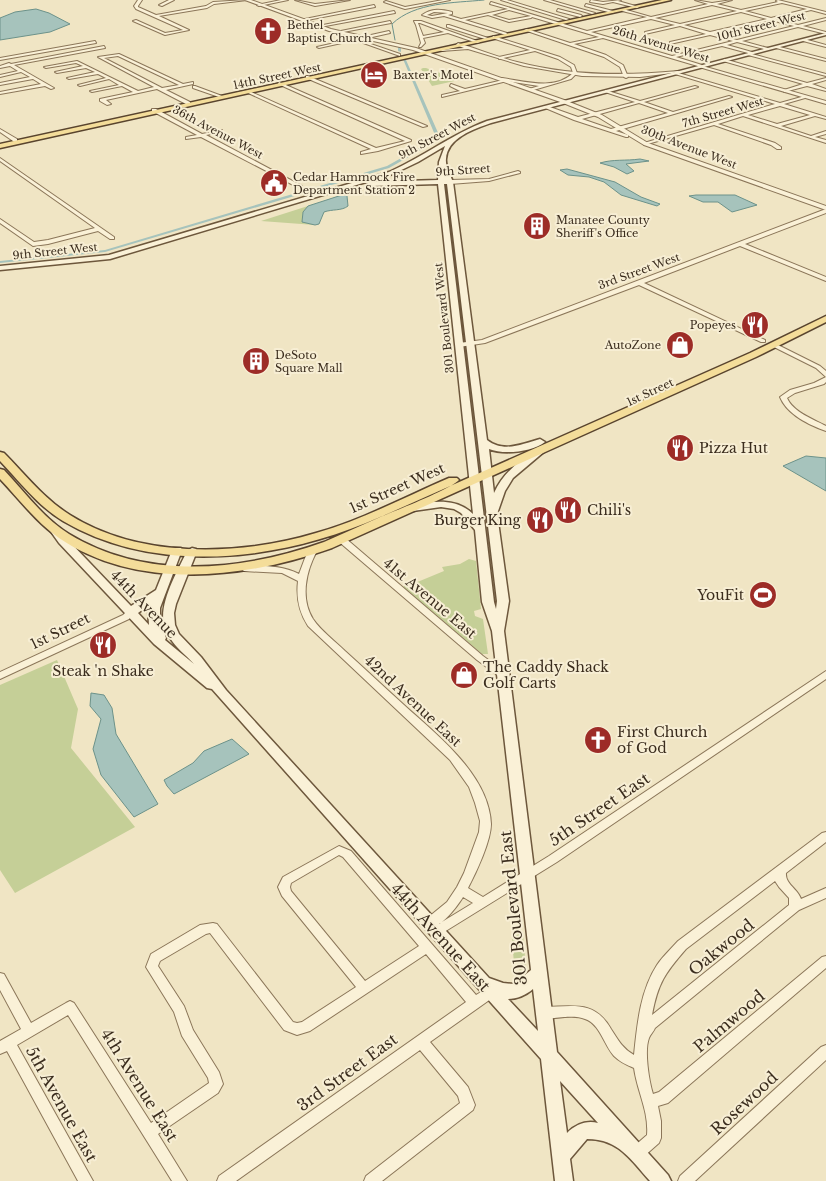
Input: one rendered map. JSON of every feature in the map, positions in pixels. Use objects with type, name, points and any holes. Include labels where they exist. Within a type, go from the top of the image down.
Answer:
[{"type":"main road","name":"14th Street West","points":[[476,42],[486,38],[669,0]]},
{"type":"main road","name":"14th Street West","points":[[0,145],[38,135],[248,92],[423,50],[476,42],[528,30]]},
{"type":"main road","name":"9th Street West","points":[[0,268],[110,257],[370,179],[407,166],[458,136],[483,124],[826,33]]},
{"type":"main road","name":"14th Street West","points":[[423,50],[442,50],[460,45]]},
{"type":"main road","name":"14th Street West","points":[[0,145],[48,136],[218,95],[281,84]]},
{"type":"main road","name":"301 Boulevard West","points":[[458,136],[446,148],[441,182],[473,475]]},
{"type":"main road","name":"301 Boulevard West","points":[[443,163],[450,182],[485,470]]},
{"type":"main road","name":"9th Street","points":[[332,190],[380,183],[450,182]]},
{"type":"main road","name":"1st Street","points":[[473,475],[826,310]]},
{"type":"main road","points":[[774,345],[773,341],[801,327],[808,319]]},
{"type":"main road","name":"1st Street","points":[[545,443],[712,373],[825,319]]},
{"type":"main road","points":[[712,373],[720,365],[762,346],[763,341]]},
{"type":"main road","points":[[482,441],[492,448],[505,450],[545,443]]},
{"type":"main road","points":[[492,517],[498,492],[504,481],[545,443]]},
{"type":"main road","points":[[0,455],[52,508],[75,523],[114,539],[192,551],[265,548],[337,535],[411,508],[473,475]]},
{"type":"main road","name":"301 Boulevard East","points":[[485,470],[503,601],[498,632]]},
{"type":"main road","points":[[0,472],[53,527],[76,543],[105,556],[132,563],[186,570],[242,567],[279,561],[314,551],[337,535]]},
{"type":"main road","name":"301 Boulevard East","points":[[473,475],[488,602],[498,632],[528,875],[542,1013],[564,1181]]},
{"type":"main road","name":"1st Street West","points":[[337,535],[473,475]]},
{"type":"main road","points":[[411,508],[439,504],[457,507],[471,516],[479,532]]},
{"type":"main road","name":"44th Avenue","points":[[53,527],[63,541],[166,648],[222,693]]},
{"type":"main road","points":[[166,648],[157,632],[153,617],[155,604],[176,550]]},
{"type":"main road","points":[[192,551],[186,570],[170,604],[168,614],[169,625],[177,639],[197,660],[222,693]]},
{"type":"main road","points":[[131,612],[146,603],[160,590]]},
{"type":"main road","name":"44th Avenue East","points":[[222,693],[662,1181]]},
{"type":"main road","points":[[487,987],[506,993],[516,992],[527,986],[538,973]]},
{"type":"main road","points":[[561,1157],[575,1136],[585,1130],[595,1130],[631,1146]]},
{"type":"street","points":[[140,0],[136,6],[138,8],[188,30]]},
{"type":"street","points":[[161,4],[172,0]]},
{"type":"street","points":[[208,0],[213,3]]},
{"type":"street","points":[[151,18],[207,7],[213,3],[246,0]]},
{"type":"street","name":"30th Avenue West","points":[[246,0],[338,32],[423,50],[595,114],[646,144],[826,210]]},
{"type":"street","points":[[259,5],[286,0]]},
{"type":"street","points":[[297,0],[315,5],[348,0]]},
{"type":"street","points":[[394,0],[386,2],[405,8],[448,0]]},
{"type":"street","points":[[394,5],[421,0]]},
{"type":"street","points":[[503,0],[567,19]]},
{"type":"street","name":"26th Avenue West","points":[[503,0],[491,3],[826,103]]},
{"type":"street","points":[[546,0],[593,13]]},
{"type":"street","points":[[588,0],[602,3],[615,0],[637,7]]},
{"type":"street","points":[[696,0],[826,33]]},
{"type":"street","points":[[586,32],[730,0]]},
{"type":"street","points":[[773,0],[826,13]]},
{"type":"street","points":[[646,33],[782,2]]},
{"type":"street","points":[[576,3],[612,12]]},
{"type":"street","points":[[302,20],[374,6]]},
{"type":"street","points":[[453,18],[503,7]]},
{"type":"street","points":[[552,8],[580,16]]},
{"type":"street","points":[[671,43],[812,9]]},
{"type":"street","points":[[818,11],[826,9]]},
{"type":"street","points":[[444,15],[450,13],[438,10],[424,15],[432,17],[444,15],[506,34]]},
{"type":"street","points":[[461,20],[511,10]]},
{"type":"street","points":[[623,10],[767,49]]},
{"type":"street","points":[[450,27],[517,11]]},
{"type":"street","points":[[320,26],[394,12]]},
{"type":"street","points":[[488,14],[508,21],[533,16]]},
{"type":"street","points":[[497,17],[524,14]]},
{"type":"street","name":"10th Street West","points":[[672,57],[826,19]]},
{"type":"street","points":[[135,21],[143,20]]},
{"type":"street","points":[[135,21],[164,34],[188,30]]},
{"type":"street","points":[[338,32],[390,22]]},
{"type":"street","points":[[422,24],[438,23],[486,38]]},
{"type":"street","points":[[167,25],[175,24]]},
{"type":"street","points":[[422,24],[476,42]]},
{"type":"street","points":[[422,24],[423,50]]},
{"type":"street","points":[[150,28],[158,27]]},
{"type":"street","points":[[528,30],[614,60],[622,66],[629,77]]},
{"type":"street","points":[[319,47],[389,32]]},
{"type":"street","points":[[422,37],[448,32]]},
{"type":"street","points":[[495,37],[568,62],[573,66],[574,73]]},
{"type":"street","points":[[571,44],[602,37]]},
{"type":"street","points":[[356,39],[399,55]]},
{"type":"street","points":[[0,59],[91,40]]},
{"type":"street","points":[[0,54],[91,40],[109,49]]},
{"type":"street","points":[[804,40],[826,46]]},
{"type":"street","points":[[460,45],[539,69],[651,79]]},
{"type":"street","points":[[722,45],[826,75]]},
{"type":"street","points":[[0,66],[104,47]]},
{"type":"street","points":[[777,47],[826,60]]},
{"type":"street","points":[[442,50],[461,49],[479,51]]},
{"type":"street","points":[[500,58],[536,50]]},
{"type":"street","points":[[183,85],[117,54],[100,57],[188,103]]},
{"type":"street","points":[[0,59],[52,88]]},
{"type":"street","points":[[724,60],[826,90]]},
{"type":"street","points":[[46,67],[75,62],[137,92]]},
{"type":"street","points":[[57,72],[87,67]]},
{"type":"street","points":[[0,76],[22,72]]},
{"type":"street","points":[[629,77],[677,72],[826,118]]},
{"type":"street","points":[[68,78],[99,73]]},
{"type":"street","points":[[530,90],[568,79],[574,73]]},
{"type":"street","name":"30th Avenue West","points":[[492,76],[546,86]]},
{"type":"street","points":[[642,76],[651,79]]},
{"type":"street","points":[[0,84],[34,78]]},
{"type":"street","points":[[80,85],[111,78]]},
{"type":"street","points":[[309,78],[425,126]]},
{"type":"street","points":[[784,91],[826,79]]},
{"type":"street","points":[[443,96],[505,81]]},
{"type":"street","points":[[0,93],[46,84]]},
{"type":"street","points":[[281,84],[409,140],[363,153]]},
{"type":"street","points":[[92,91],[123,85]]},
{"type":"street","points":[[109,104],[102,100],[183,85],[193,85],[218,95]]},
{"type":"street","points":[[451,85],[465,91]]},
{"type":"street","points":[[576,119],[696,87]]},
{"type":"street","points":[[606,91],[673,114]]},
{"type":"street","points":[[248,92],[376,150]]},
{"type":"street","points":[[610,131],[730,97]]},
{"type":"street","name":"7th Street West","points":[[646,144],[804,97]]},
{"type":"street","name":"30th Avenue West","points":[[545,107],[626,136]]},
{"type":"street","name":"36th Avenue West","points":[[156,111],[299,186]]},
{"type":"street","points":[[743,115],[826,142]]},
{"type":"street","points":[[776,126],[814,115]]},
{"type":"street","points":[[714,124],[773,144],[779,148]]},
{"type":"street","points":[[0,130],[15,140]]},
{"type":"street","points":[[188,138],[220,131]]},
{"type":"street","points":[[811,137],[826,132]]},
{"type":"street","points":[[38,135],[48,136]]},
{"type":"street","points":[[0,159],[112,238]]},
{"type":"street","points":[[0,169],[10,167]]},
{"type":"street","name":"9th Street","points":[[450,182],[489,180],[518,172]]},
{"type":"street","name":"9th Street","points":[[370,179],[380,183]]},
{"type":"street","name":"3rd Street West","points":[[459,345],[484,342],[826,210]]},
{"type":"street","points":[[446,220],[454,220]]},
{"type":"street","points":[[0,221],[30,243],[38,244],[98,229]]},
{"type":"street","points":[[741,244],[826,279]]},
{"type":"street","points":[[638,282],[763,341]]},
{"type":"street","points":[[774,345],[818,367],[826,375]]},
{"type":"street","points":[[826,379],[818,384],[790,392],[783,397],[785,403],[791,408],[826,429]]},
{"type":"street","name":"41st Avenue East","points":[[337,535],[503,675]]},
{"type":"street","name":"42nd Avenue East","points":[[314,551],[308,558],[302,581],[302,602],[311,623],[447,748],[468,776],[480,801],[485,823],[484,836],[462,890],[433,928]]},
{"type":"street","points":[[242,567],[287,570],[302,581]]},
{"type":"street","name":"1st Street","points":[[0,676],[126,617],[131,612]]},
{"type":"street","name":"5th Street East","points":[[433,928],[483,903],[528,875],[826,674]]},
{"type":"street","points":[[631,1146],[654,1138],[655,1122],[651,1101],[642,1080],[640,1064],[653,987],[659,973],[669,958],[682,945],[826,836]]},
{"type":"street","points":[[364,988],[286,893],[284,885],[287,880],[336,851],[342,851],[475,1003]]},
{"type":"street","points":[[782,868],[779,876],[780,880],[795,897],[795,907]]},
{"type":"street","points":[[462,890],[483,903]]},
{"type":"street","name":"Oakwood","points":[[644,1036],[651,1024],[795,907],[826,893]]},
{"type":"street","points":[[149,1132],[213,1088],[216,1084],[214,1076],[187,1032],[180,1010],[152,967],[155,958],[210,928],[216,931],[288,1026],[297,1029],[305,1027],[427,947]]},
{"type":"street","name":"Palmwood","points":[[651,1101],[663,1098],[826,961]]},
{"type":"street","points":[[0,978],[29,1031]]},
{"type":"street","name":"3rd Street East","points":[[224,1181],[475,1003],[487,987]]},
{"type":"street","points":[[4,1046],[70,1007]]},
{"type":"street","name":"4th Avenue East","points":[[70,1007],[180,1181]]},
{"type":"street","points":[[542,1013],[582,1012],[588,1014],[603,1026],[618,1051],[630,1060],[640,1064]]},
{"type":"street","points":[[371,1181],[468,1105],[463,1092],[421,1041]]},
{"type":"street","name":"5th Avenue East","points":[[4,1046],[86,1181]]},
{"type":"street","name":"Rosewood","points":[[685,1181],[826,1051]]},
{"type":"green space","points":[[423,68],[459,80],[432,86],[421,69]]},
{"type":"green space","points":[[308,206],[303,212],[302,221],[315,225],[261,221]]},
{"type":"green space","points":[[469,559],[476,561],[481,609],[474,611],[475,616],[483,619],[488,654],[482,654],[403,587],[410,581],[415,583],[444,571],[442,567],[460,564]]},
{"type":"green space","points":[[57,660],[78,709],[71,748],[135,827],[15,893],[0,870],[0,685]]},
{"type":"green space","points":[[520,933],[523,935],[526,968],[521,968],[523,974],[521,980],[519,968],[514,964],[512,938]]},
{"type":"water","points":[[36,9],[49,13],[70,24],[50,32],[0,40],[0,18],[15,12]]},
{"type":"water","points":[[640,159],[649,161],[626,164],[634,171],[627,174],[614,167],[600,163],[610,161]]},
{"type":"water","points":[[567,169],[615,182],[641,197],[660,204],[657,206],[621,195],[604,182],[589,177],[568,175],[560,170]]},
{"type":"water","points":[[345,194],[348,206],[343,209],[324,212],[319,224],[302,222],[303,212],[308,206]]},
{"type":"water","points":[[735,195],[757,205],[732,212],[718,202],[703,202],[689,196]]},
{"type":"water","points":[[806,456],[826,458],[826,491],[783,466]]},
{"type":"water","points":[[91,693],[104,695],[112,708],[116,734],[158,804],[134,817],[101,775],[93,749],[101,719],[90,706]]},
{"type":"water","points":[[232,739],[249,754],[174,794],[167,786],[164,780],[193,763],[204,751]]},
{"type":"waterway","points":[[395,40],[392,24],[412,11],[448,3],[484,0]]},
{"type":"waterway","points":[[399,47],[400,51]]},
{"type":"waterway","points":[[0,262],[105,251],[388,167],[429,144],[437,135],[404,60]]},
{"type":"place","name":"Bethel Baptist Church","points":[[268,31]]},
{"type":"place","name":"Baxter's Motel","points":[[374,75]]},
{"type":"place","name":"Cedar Hammock Fire Department Station 2","points":[[274,183]]},
{"type":"place","name":"Manatee County Sheriff's Office","points":[[537,226]]},
{"type":"place","name":"Popeyes","points":[[755,325]]},
{"type":"place","name":"AutoZone","points":[[680,345]]},
{"type":"place","name":"DeSoto Square Mall","points":[[256,361]]},
{"type":"place","name":"Pizza Hut","points":[[680,448]]},
{"type":"place","name":"Chili's","points":[[568,510]]},
{"type":"place","name":"Burger King","points":[[540,520]]},
{"type":"place","name":"YouFit","points":[[763,595]]},
{"type":"place","name":"Steak 'n Shake","points":[[103,645]]},
{"type":"place","name":"The Caddy Shack Golf Carts","points":[[464,675]]},
{"type":"place","name":"First Church of God","points":[[598,740]]}]
